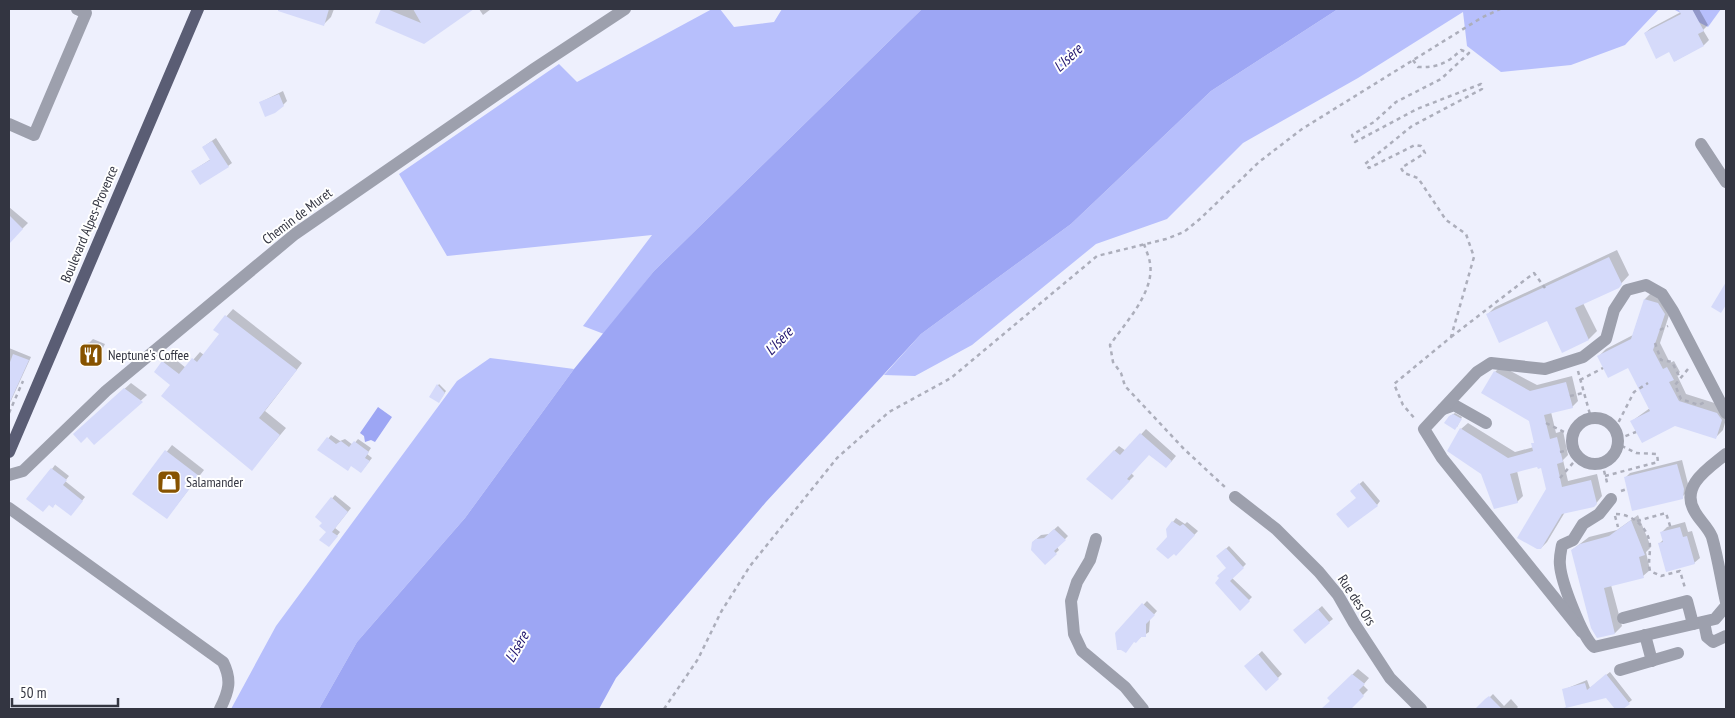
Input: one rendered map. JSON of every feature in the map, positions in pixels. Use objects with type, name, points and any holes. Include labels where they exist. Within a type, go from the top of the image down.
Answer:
[{"type":"main road","name":"Boulevard Alpes-Provence","points":[[9,452],[198,9]]},
{"type":"street","points":[[9,124],[34,135],[86,13],[77,9]]},
{"type":"street","name":"Chemin de Muret","points":[[9,475],[23,471],[106,391],[295,234],[534,69],[625,9]]},
{"type":"street","points":[[1701,144],[1726,182]]},
{"type":"street","points":[[1726,412],[1662,294],[1646,285],[1627,290],[1614,310],[1606,340],[1583,357],[1545,370],[1491,363],[1477,372],[1424,428],[1442,458],[1594,647],[1715,619],[1726,606]]},
{"type":"street","points":[[1443,409],[1454,405],[1486,423]]},
{"type":"street","points":[[1591,418],[1605,420],[1617,437],[1615,454],[1605,462],[1592,464],[1571,448],[1579,424],[1591,418]]},
{"type":"street","points":[[1726,454],[1699,476],[1691,488],[1690,500],[1694,511],[1711,536],[1726,602]]},
{"type":"street","name":"Rue des Ors","points":[[1235,497],[1276,529],[1320,572],[1338,594],[1354,623],[1390,678],[1421,709]]},
{"type":"street","points":[[1582,632],[1560,565],[1562,545],[1573,540],[1584,524],[1599,514],[1611,499]]},
{"type":"street","points":[[9,508],[223,662],[228,673],[230,685],[220,709]]},
{"type":"street","points":[[1096,539],[1090,560],[1077,582],[1071,602],[1074,634],[1082,651],[1125,687],[1143,709]]},
{"type":"street","points":[[1623,618],[1687,601],[1707,637],[1713,642],[1726,636]]},
{"type":"street","points":[[1645,635],[1652,661]]},
{"type":"street","points":[[1620,670],[1678,654]]},
{"type":"path","points":[[664,709],[698,659],[721,612],[750,566],[837,458],[889,412],[950,378],[1097,256],[1184,232],[1259,162],[1302,129],[1480,18],[1500,9]]},
{"type":"path","points":[[1413,60],[1418,67],[1432,68],[1449,62],[1461,50],[1469,53],[1441,78],[1396,102],[1374,122],[1352,135],[1355,142],[1416,109],[1481,84],[1482,89],[1412,126],[1365,164],[1369,168],[1415,145],[1421,146],[1424,153],[1401,168],[1404,173],[1418,178],[1446,220],[1466,234],[1474,256],[1451,337]]},
{"type":"path","points":[[1144,244],[1151,264],[1147,288],[1136,309],[1110,345],[1113,362],[1121,373],[1125,386],[1184,449],[1235,497]]},
{"type":"path","points":[[1424,428],[1403,405],[1394,384],[1534,273],[1545,288]]},
{"type":"path","points":[[1655,343],[1661,360],[1672,362],[1680,378]]},
{"type":"path","points":[[1698,358],[1675,385],[1681,399],[1699,405],[1718,396]]},
{"type":"path","points":[[1575,360],[1591,418]]},
{"type":"path","points":[[1580,380],[1603,368]]},
{"type":"path","points":[[1617,437],[1634,392],[1648,384]]},
{"type":"path","points":[[1570,396],[1583,393]]},
{"type":"path","points":[[1546,423],[1571,448],[1560,478]]},
{"type":"path","points":[[1617,437],[1636,432]]},
{"type":"path","points":[[1605,476],[1658,462],[1657,454],[1636,453],[1617,437]]},
{"type":"path","points":[[1637,521],[1666,513],[1670,529]]},
{"type":"path","points":[[1615,514],[1626,514],[1637,521],[1646,533],[1650,546],[1648,562],[1650,571],[1662,576],[1680,571],[1683,576],[1687,601]]},
{"type":"shaded area","points":[[712,9],[720,9],[734,27],[774,22],[782,9],[922,9],[654,271],[604,334],[583,326],[652,235],[447,256],[399,174],[559,64],[577,82]]},
{"type":"shaded area","points":[[1338,9],[1659,9],[1625,45],[1571,65],[1501,72],[1467,46],[1463,12],[1358,78],[1243,143],[1167,219],[1096,244],[972,345],[915,376],[884,375],[921,334],[1071,224],[1211,91]]},
{"type":"shaded area","points":[[1673,9],[1721,9],[1708,27]]},
{"type":"shaded area","points":[[490,358],[574,369],[465,518],[357,642],[319,709],[231,709],[276,626],[457,381]]},
{"type":"water","name":"L'Isère","points":[[922,9],[1338,9],[1211,91],[1071,224],[921,334],[766,502],[616,678],[599,709],[319,709],[357,642],[465,518],[574,369],[654,271]]},
{"type":"water","points":[[378,407],[392,417],[375,442],[371,440],[365,442],[364,436],[360,433]]},
{"type":"building","points":[[278,9],[329,9],[324,26],[278,11]]},
{"type":"building","points":[[381,9],[387,9],[421,23],[413,9],[474,9],[424,44],[375,23]]},
{"type":"building","points":[[1678,9],[1692,9],[1704,31],[1698,34],[1704,46],[1674,62],[1669,52],[1656,59],[1644,33],[1681,14]]},
{"type":"building","points":[[279,94],[284,106],[275,113],[265,117],[259,102]]},
{"type":"building","points":[[212,141],[229,167],[200,185],[191,171],[210,160],[202,147]]},
{"type":"building","points":[[9,215],[23,229],[9,244]]},
{"type":"building","points":[[1609,257],[1622,284],[1619,288],[1575,308],[1589,340],[1562,353],[1547,321],[1499,343],[1486,314]]},
{"type":"building","points":[[1726,282],[1726,305],[1721,313],[1711,307]]},
{"type":"building","points":[[1644,299],[1658,303],[1665,314],[1653,350],[1663,369],[1667,367],[1674,380],[1669,382],[1679,401],[1717,413],[1722,420],[1716,439],[1675,426],[1642,443],[1630,421],[1650,411],[1628,368],[1608,378],[1597,356],[1631,339]]},
{"type":"building","points":[[225,315],[297,370],[259,418],[280,435],[252,471],[161,396],[170,385],[154,372],[162,361],[179,374],[192,358],[197,362],[219,334],[213,330]]},
{"type":"building","name":"Neptune's Coffee","points":[[88,342],[103,348],[94,367],[79,362]]},
{"type":"building","points":[[13,354],[29,360],[9,404],[9,365]]},
{"type":"building","points":[[1494,371],[1530,391],[1566,382],[1573,408],[1544,415],[1550,439],[1557,437],[1563,462],[1557,464],[1562,487],[1591,480],[1597,504],[1594,507],[1562,514],[1541,549],[1537,549],[1517,538],[1546,489],[1541,468],[1538,469],[1537,467],[1510,474],[1518,503],[1494,509],[1481,474],[1447,451],[1460,428],[1508,458],[1533,451],[1531,443],[1534,443],[1529,421],[1481,393]]},
{"type":"building","points":[[437,384],[445,393],[439,403],[429,397]]},
{"type":"building","points":[[124,388],[143,402],[94,445],[87,437],[81,443],[73,434]]},
{"type":"building","points":[[1453,414],[1462,419],[1455,430],[1444,423]]},
{"type":"building","points":[[1140,433],[1172,461],[1166,468],[1149,455],[1127,479],[1130,481],[1112,500],[1086,479],[1114,450],[1120,455]]},
{"type":"building","points":[[327,437],[336,444],[341,441],[349,447],[354,441],[369,452],[365,458],[370,461],[361,473],[351,466],[348,471],[317,450]]},
{"type":"building","points":[[165,450],[199,476],[167,519],[132,494]]},
{"type":"building","points":[[1677,464],[1684,489],[1683,499],[1632,511],[1624,477]]},
{"type":"building","points":[[51,468],[67,480],[63,485],[83,501],[71,516],[55,504],[53,508],[49,505],[43,512],[26,499]]},
{"type":"building","points":[[1359,483],[1378,506],[1348,528],[1336,514],[1356,498],[1350,491]]},
{"type":"building","points":[[331,497],[348,512],[332,532],[338,536],[329,547],[319,540],[326,532],[319,526],[322,523],[315,517]]},
{"type":"building","points":[[1631,520],[1645,555],[1639,557],[1644,578],[1604,588],[1615,634],[1597,638],[1591,628],[1571,550],[1580,544],[1609,536]]},
{"type":"building","points":[[1172,521],[1180,526],[1183,524],[1195,535],[1176,556],[1174,554],[1168,559],[1156,549],[1167,537],[1166,529]]},
{"type":"building","points":[[1680,527],[1683,537],[1687,536],[1695,564],[1666,572],[1658,543],[1663,542],[1660,532]]},
{"type":"building","points":[[1054,529],[1066,540],[1054,551],[1057,554],[1045,565],[1031,550],[1032,542],[1036,539],[1044,538]]},
{"type":"building","points":[[1226,548],[1244,568],[1230,581],[1250,601],[1240,611],[1215,583],[1219,578],[1217,576],[1226,568],[1216,556]]},
{"type":"building","points":[[1142,603],[1155,615],[1146,624],[1146,637],[1141,637],[1136,643],[1134,642],[1126,653],[1117,650],[1115,633]]},
{"type":"building","points":[[1318,609],[1330,623],[1305,644],[1293,630]]},
{"type":"building","points":[[1258,654],[1279,679],[1266,691],[1244,666]]},
{"type":"building","points":[[1352,674],[1365,684],[1359,690],[1364,696],[1351,709],[1321,709],[1330,701],[1327,698]]},
{"type":"building","points":[[1606,674],[1630,704],[1623,709],[1615,709],[1606,698],[1562,709],[1566,707],[1562,689],[1585,683],[1587,690]]},
{"type":"building","points":[[1489,696],[1502,709],[1475,709],[1485,699]]},
{"type":"place","name":"Neptune's Coffee","points":[[91,355]]},
{"type":"place","name":"Salamander","points":[[169,482]]}]
